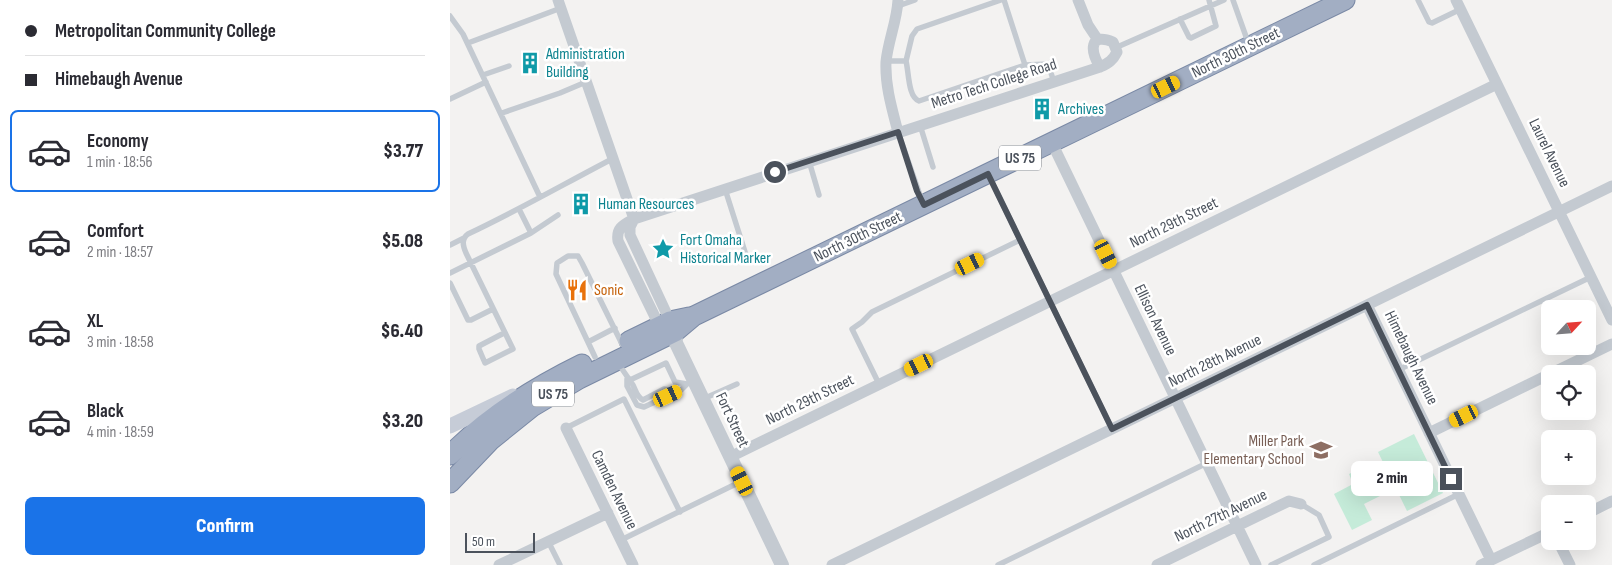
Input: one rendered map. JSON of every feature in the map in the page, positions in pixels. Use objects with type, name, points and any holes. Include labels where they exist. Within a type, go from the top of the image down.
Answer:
[{"type":"highway","name":"North 30th Street","points":[[544,383],[591,350],[669,332],[694,316],[1345,0]]},
{"type":"highway","name":"North 30th Street","points":[[450,483],[477,452],[512,422],[553,394],[618,344]]},
{"type":"highway","name":"US 75","points":[[450,455],[487,421],[544,383]]},
{"type":"main road","name":"North 30th Street","points":[[450,426],[544,383]]},
{"type":"street","points":[[1078,0],[1088,25],[1098,40]]},
{"type":"street","points":[[898,3],[886,61],[887,87],[898,132]]},
{"type":"street","name":"Fort Street","points":[[560,4],[634,219],[630,227],[630,235],[690,383],[703,399],[782,565]]},
{"type":"street","name":"Laurel Avenue","points":[[1458,5],[1591,276],[1609,307],[1612,320]]},
{"type":"street","points":[[1100,66],[1094,57],[1093,44],[1098,40],[1105,39],[1113,42],[1115,48]]},
{"type":"street","name":"Metro Tech College Road","points":[[634,219],[1108,64],[1117,52],[1115,48]]},
{"type":"street","name":"North 29th Street","points":[[730,457],[1497,84]]},
{"type":"street","name":"Ellison Avenue","points":[[1052,143],[1256,565]]},
{"type":"street","name":"North 28th Avenue","points":[[832,565],[1612,186]]},
{"type":"street","name":"Himebaugh Avenue","points":[[1367,305],[1459,494],[1488,563]]},
{"type":"street","points":[[1569,365],[1612,344]]},
{"type":"street","points":[[1429,433],[1541,378]]},
{"type":"street","name":"Camden Avenue","points":[[566,428],[633,565]]},
{"type":"street","name":"North 27th Avenue","points":[[1157,565],[1289,501],[1301,504]]},
{"type":"street","points":[[1596,509],[1612,502]]},
{"type":"street","points":[[499,565],[608,513]]},
{"type":"street","points":[[1488,563],[1541,536]]},
{"type":"street","points":[[1562,550],[1570,565]]},
{"type":"lane","points":[[898,3],[915,0]]},
{"type":"lane","points":[[1026,64],[1003,0],[917,29],[912,36],[906,61],[910,75],[911,94],[919,101],[1026,64],[1048,64],[1054,82]]},
{"type":"lane","points":[[1115,48],[1180,19],[1210,2],[1224,0]]},
{"type":"lane","points":[[1233,0],[1249,47]]},
{"type":"lane","points":[[1418,0],[1429,22],[1432,23],[1458,5]]},
{"type":"lane","points":[[1180,19],[1191,38],[1216,26],[1210,2]]},
{"type":"lane","points":[[468,43],[560,4]]},
{"type":"lane","points":[[450,16],[456,22],[468,43],[540,196]]},
{"type":"lane","points":[[886,61],[906,61]]},
{"type":"lane","points":[[483,75],[509,66]]},
{"type":"lane","points":[[450,99],[486,82]]},
{"type":"lane","points":[[502,113],[586,82]]},
{"type":"lane","points":[[920,125],[933,167]]},
{"type":"lane","points":[[898,132],[917,191],[924,205]]},
{"type":"lane","points":[[450,244],[520,210],[540,196],[612,159]]},
{"type":"lane","points":[[809,162],[820,195]]},
{"type":"lane","points":[[988,174],[1112,429]]},
{"type":"lane","points":[[725,189],[746,255]]},
{"type":"lane","points":[[520,210],[530,233]]},
{"type":"lane","points":[[450,272],[530,233],[558,215]]},
{"type":"lane","points":[[464,238],[464,248],[470,262],[513,349],[485,363],[479,346],[504,333]]},
{"type":"lane","points":[[879,384],[852,329],[872,312],[1020,240]]},
{"type":"lane","points":[[591,350],[556,274],[557,263],[568,256],[578,256],[582,263],[618,344],[629,380],[638,397],[643,400],[664,389],[681,390],[690,383]]},
{"type":"lane","points":[[1398,370],[1591,276]]},
{"type":"lane","points":[[450,283],[468,320],[493,309]]},
{"type":"lane","points":[[629,380],[666,363],[676,382],[690,383]]},
{"type":"lane","points":[[703,399],[737,384]]},
{"type":"lane","points":[[566,428],[624,399],[680,512]]},
{"type":"lane","points":[[998,565],[1207,463]]},
{"type":"lane","points":[[621,540],[742,481]]},
{"type":"lane","points":[[1314,565],[1459,494]]},
{"type":"lane","points":[[1271,565],[1329,537],[1319,516],[1301,504]]},
{"type":"lane","points":[[548,541],[560,565]]},
{"type":"green space","points":[[1414,434],[1443,493],[1407,511],[1378,452]]},
{"type":"green space","points":[[1374,462],[1388,492],[1364,504],[1372,520],[1352,530],[1334,494],[1353,484],[1349,474]]},
{"type":"place","name":"Administration Building","points":[[530,63]]},
{"type":"place","name":"Archives","points":[[1042,109]]},
{"type":"place","name":"Human Resources","points":[[581,204]]},
{"type":"place","name":"Fort Omaha Historical Marker","points":[[663,249]]},
{"type":"place","name":"Sonic","points":[[577,290]]},
{"type":"place","name":"Miller Park Elementary School","points":[[1321,450]]},
{"type":"route","points":[[775,172],[898,132],[917,191],[924,205],[988,174],[1112,429],[1367,305],[1451,479]]}]
